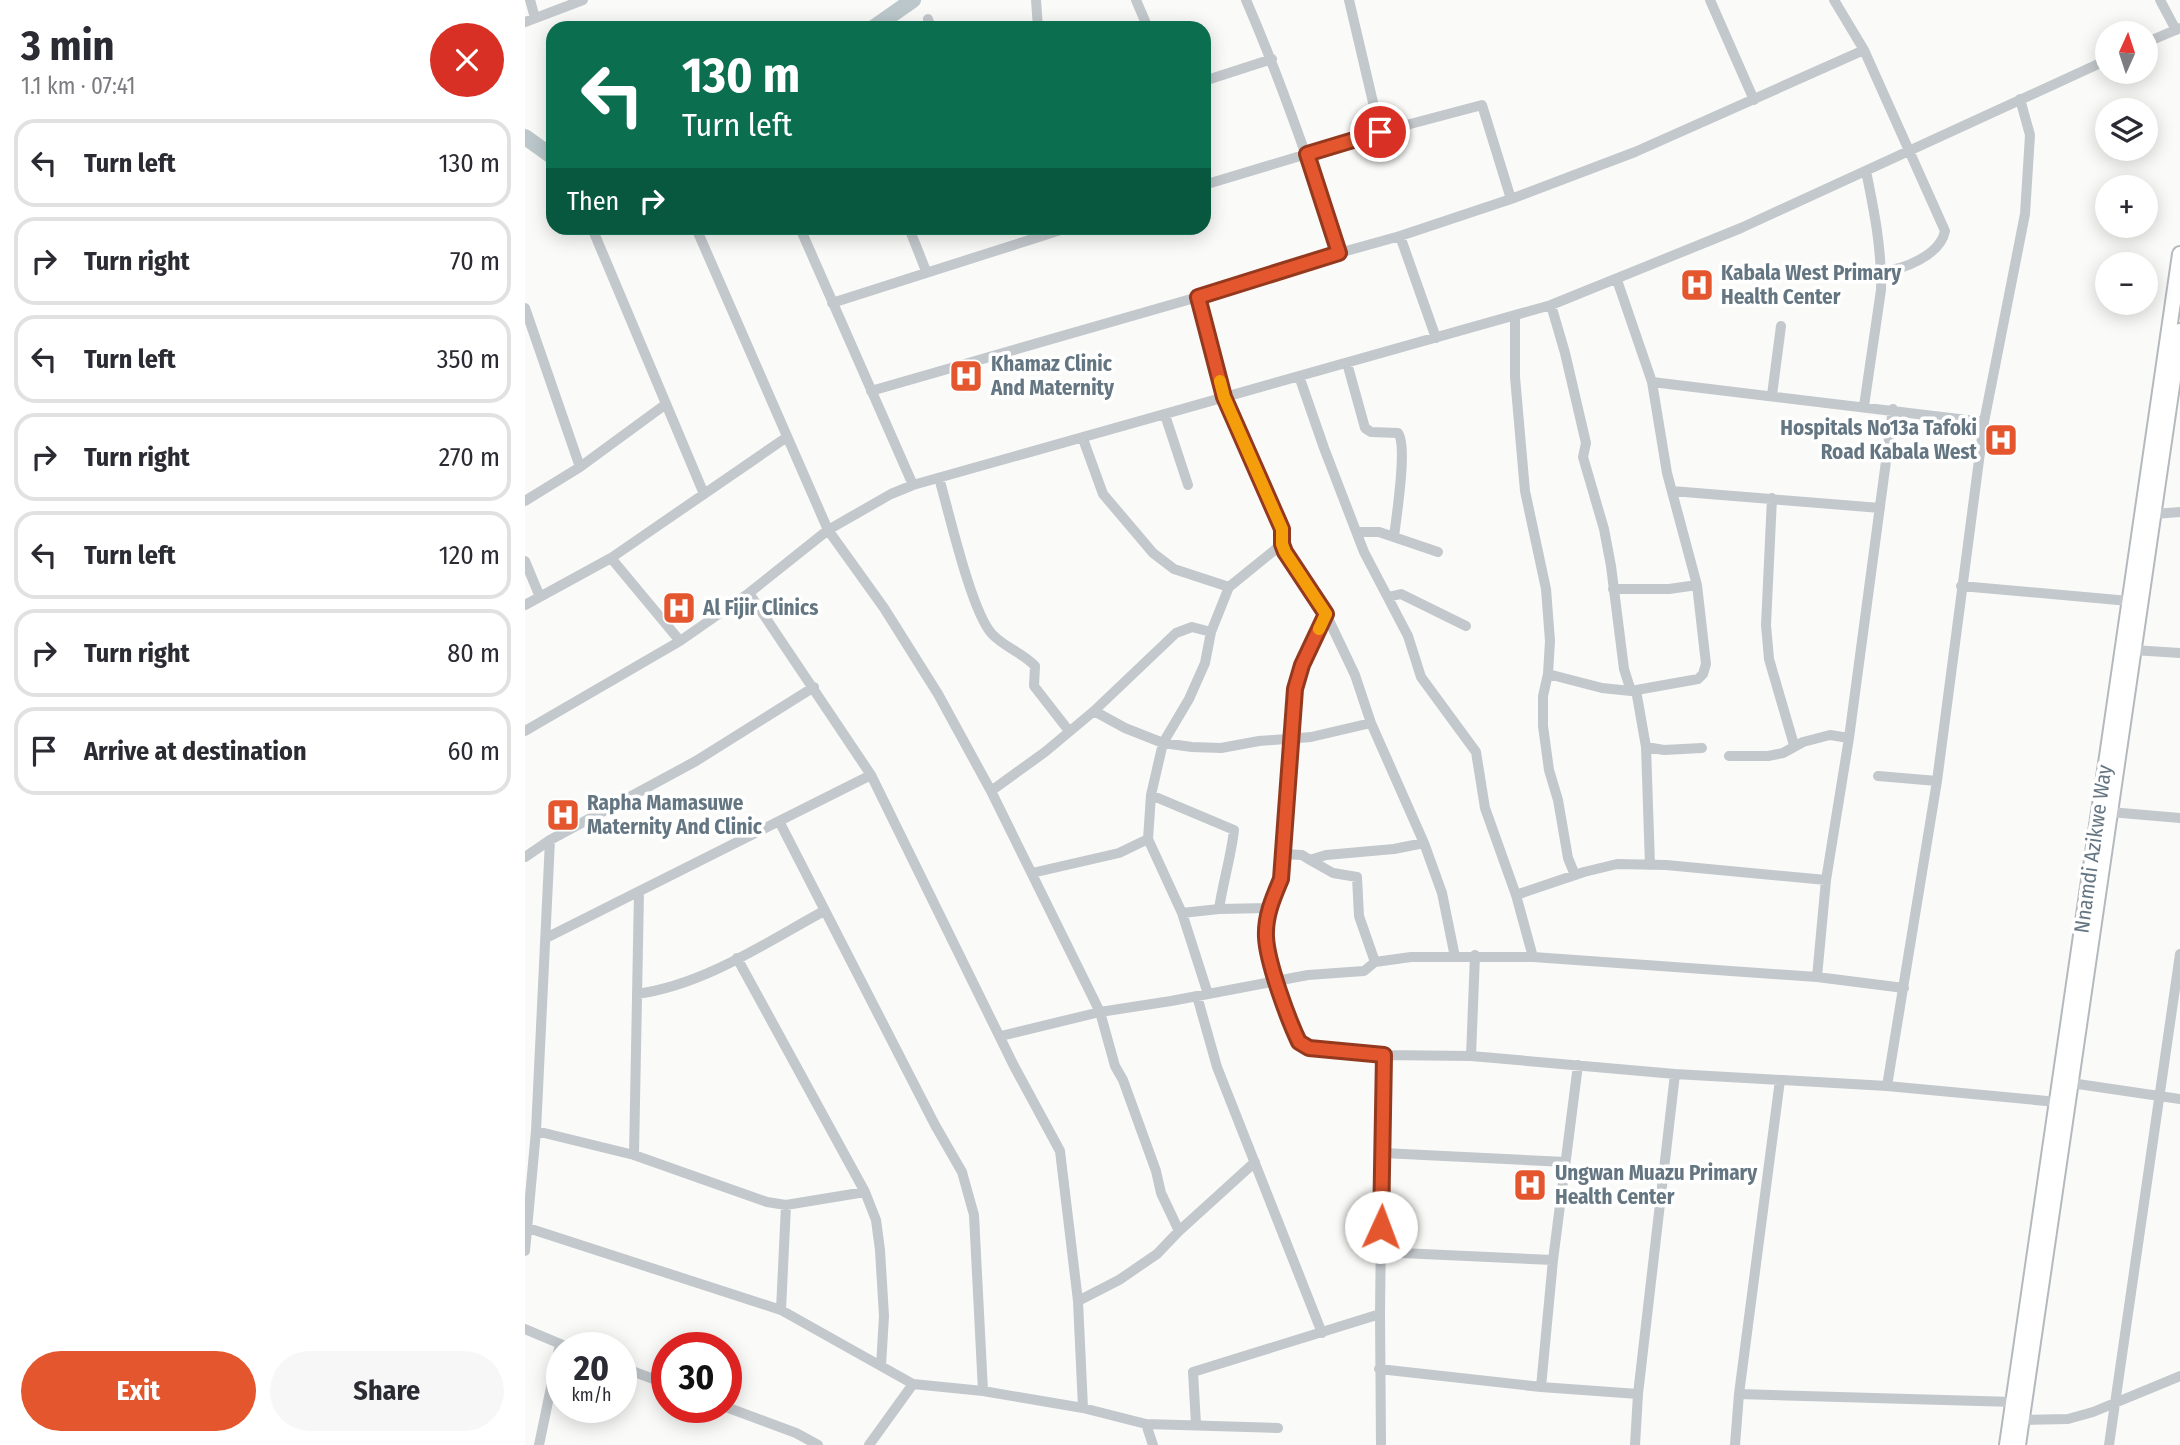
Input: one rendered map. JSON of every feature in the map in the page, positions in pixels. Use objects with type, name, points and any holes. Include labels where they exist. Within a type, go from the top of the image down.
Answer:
[{"type":"highway","name":"Nnamdi Azikwe Way","points":[[2007,1445],[2180,254]]},
{"type":"highway","name":"Nnamdi Azikwe Way","points":[[2018,1445],[2180,331]]},
{"type":"street","points":[[530,0],[530,20],[583,0]]},
{"type":"street","points":[[1036,0],[1038,21]]},
{"type":"street","points":[[1136,0],[1145,21]]},
{"type":"street","points":[[1246,0],[1272,59],[1307,154],[1339,253]]},
{"type":"street","points":[[1349,0],[1380,132]]},
{"type":"street","points":[[1710,0],[1754,100]]},
{"type":"street","points":[[1835,0],[1864,50],[1945,231],[1944,240],[1917,261],[1896,270],[1881,271]]},
{"type":"street","points":[[2158,37],[2178,29],[2159,0]]},
{"type":"street","points":[[871,391],[1198,297],[1511,200],[1635,152],[1864,50]]},
{"type":"street","points":[[1211,79],[1272,59]]},
{"type":"street","points":[[525,731],[680,641],[749,593],[828,530],[891,494],[913,485],[1551,305],[1741,228],[2095,65]]},
{"type":"street","points":[[1887,1086],[1937,781],[1984,422],[2025,214],[2030,135],[2020,99]]},
{"type":"street","points":[[1211,184],[1380,132],[1482,105],[1511,200]]},
{"type":"street","points":[[1864,406],[1881,290],[1877,225],[1866,171]]},
{"type":"street","points":[[595,235],[704,494]]},
{"type":"street","points":[[699,235],[828,530],[891,619],[938,694],[991,791],[1100,1012],[1115,1066],[1123,1080],[1156,1171],[1161,1193],[1178,1231]]},
{"type":"street","points":[[803,235],[913,485]]},
{"type":"street","points":[[912,235],[926,271]]},
{"type":"street","points":[[832,303],[1044,235]]},
{"type":"street","points":[[1400,236],[1436,338]]},
{"type":"street","points":[[1548,674],[1602,688],[1634,691],[1698,679],[1706,664],[1697,585],[1658,429],[1652,382],[1617,280]]},
{"type":"street","points":[[1198,297],[1224,397],[1282,529],[1282,544],[1326,614],[1355,675],[1371,723],[1424,843],[1443,893],[1455,957]]},
{"type":"street","points":[[1551,305],[1579,410],[1586,443],[1583,457],[1604,529],[1624,668],[1634,691],[1646,747],[1650,865]]},
{"type":"street","points":[[525,308],[580,467]]},
{"type":"street","points":[[1515,317],[1515,377],[1525,491],[1546,589],[1550,641],[1548,674],[1543,696],[1543,726],[1549,770],[1558,800],[1568,858],[1575,875]]},
{"type":"street","points":[[1772,395],[1781,326]]},
{"type":"street","points":[[1347,363],[1365,428],[1371,432],[1398,433],[1401,437],[1402,469],[1394,537]]},
{"type":"street","points":[[1299,376],[1372,569],[1408,636],[1422,677],[1476,752],[1485,808],[1516,895],[1533,957]]},
{"type":"street","points":[[1652,382],[1984,422]]},
{"type":"street","points":[[525,501],[580,467],[666,404]]},
{"type":"street","points":[[1817,977],[1826,880],[1849,738],[1893,409]]},
{"type":"street","points":[[1165,415],[1188,485]]},
{"type":"street","points":[[525,605],[611,558],[787,437]]},
{"type":"street","points":[[1083,439],[1103,494],[1153,553],[1174,569],[1229,587]]},
{"type":"street","points":[[939,478],[979,612],[992,634],[1035,666],[1034,686],[1069,731]]},
{"type":"street","points":[[1672,491],[1880,508]]},
{"type":"street","points":[[1772,498],[1766,625],[1769,659],[1794,745]]},
{"type":"street","points":[[2155,514],[2180,512]]},
{"type":"street","points":[[1358,531],[1379,532],[1438,552]]},
{"type":"street","points":[[1282,544],[1229,587],[1211,632],[1205,663],[1189,699],[1163,743],[1150,795],[1149,839],[1182,913],[1217,1067],[1322,1333]]},
{"type":"street","points":[[611,558],[680,641]]},
{"type":"street","points":[[525,561],[540,597]]},
{"type":"street","points":[[1613,589],[1669,589],[1697,585]]},
{"type":"street","points":[[1961,586],[2129,601]]},
{"type":"street","points":[[749,593],[871,775],[1014,1066],[1060,1151],[1078,1301],[1083,1408]]},
{"type":"street","points":[[1388,597],[1401,594],[1466,626]]},
{"type":"street","points":[[1326,614],[1302,665],[1295,689],[1281,879],[1269,908],[1266,937],[1277,982],[1299,1042],[1309,1048],[1384,1055],[1471,1056],[1675,1074],[1887,1086],[2057,1102]]},
{"type":"street","points":[[991,791],[1045,752],[1094,711],[1175,633],[1192,627],[1211,632]]},
{"type":"street","points":[[2133,650],[2180,653]]},
{"type":"street","points":[[525,857],[550,840],[696,761],[814,687]]},
{"type":"street","points":[[1094,711],[1125,728],[1163,743],[1192,747],[1221,748],[1259,741],[1331,734],[1371,723]]},
{"type":"street","points":[[1729,756],[1768,756],[1783,753],[1794,745],[1830,735],[1849,738]]},
{"type":"street","points":[[1646,747],[1664,750],[1702,748]]},
{"type":"street","points":[[546,938],[871,775]]},
{"type":"street","points":[[1878,776],[1937,781]]},
{"type":"street","points":[[1150,795],[1234,830],[1219,909]]},
{"type":"street","points":[[2111,812],[2180,818]]},
{"type":"street","points":[[779,821],[962,1172],[974,1216],[983,1391]]},
{"type":"street","points":[[1032,873],[1118,853],[1149,839]]},
{"type":"street","points":[[525,1251],[536,1130],[550,840]]},
{"type":"street","points":[[1310,860],[1326,855],[1394,849],[1424,843]]},
{"type":"street","points":[[1283,854],[1302,855],[1333,873],[1357,877],[1359,916],[1375,962]]},
{"type":"street","points":[[1516,895],[1617,864],[1826,880]]},
{"type":"street","points":[[633,1156],[639,892]]},
{"type":"street","points":[[1182,913],[1269,908]]},
{"type":"street","points":[[636,995],[662,991],[737,958],[824,911]]},
{"type":"street","points":[[2109,1445],[2180,954]]},
{"type":"street","points":[[1471,1056],[1475,956]]},
{"type":"street","points":[[1001,1036],[1100,1012],[1308,975],[1364,971],[1375,962],[1411,957],[1533,957],[1817,977],[1904,988]]},
{"type":"street","points":[[737,958],[865,1192],[876,1220],[884,1316],[881,1366]]},
{"type":"street","points":[[1381,1445],[1380,1252],[1384,1055]]},
{"type":"street","points":[[1541,1387],[1553,1260],[1578,1065]]},
{"type":"street","points":[[1635,1445],[1638,1394],[1675,1074]]},
{"type":"street","points":[[1735,1445],[1739,1394],[1780,1080]]},
{"type":"street","points":[[2071,1083],[2180,1099]]},
{"type":"street","points":[[536,1130],[633,1156],[767,1202],[786,1205],[865,1192]]},
{"type":"street","points":[[1383,1153],[1566,1162]]},
{"type":"street","points":[[1078,1301],[1119,1280],[1147,1261],[1255,1162]]},
{"type":"street","points":[[781,1310],[786,1205]]},
{"type":"street","points":[[528,1228],[781,1310],[913,1384],[983,1391],[1083,1408],[1146,1424],[1278,1428]]},
{"type":"street","points":[[1380,1252],[1553,1260]]},
{"type":"street","points":[[1196,1424],[1193,1372],[1380,1314]]},
{"type":"street","points":[[525,1329],[546,1338]]},
{"type":"street","points":[[1380,1369],[1541,1387],[1638,1394]]},
{"type":"street","points":[[2022,1420],[2068,1419],[2116,1404],[2180,1376]]},
{"type":"street","points":[[869,1445],[913,1384]]},
{"type":"street","points":[[1739,1394],[2014,1402]]},
{"type":"street","points":[[742,1413],[796,1433],[818,1445]]},
{"type":"street","points":[[539,1445],[546,1418]]},
{"type":"street","points":[[1146,1424],[1153,1445]]},
{"type":"waterway","points":[[883,21],[913,0]]},
{"type":"waterway","points":[[525,137],[546,152]]},
{"type":"slow traffic","points":[[1220,381],[1224,397],[1282,529],[1285,552],[1326,614],[1319,629]]},
{"type":"place","name":"Kabala West Primary Health Center","points":[[1697,285]]},
{"type":"place","name":"Khamaz Clinic And Maternity","points":[[966,376]]},
{"type":"place","name":"Hospitals No13a Tafoki Road Kabala West","points":[[2001,440]]},
{"type":"place","name":"Al Fijir Clinics","points":[[679,608]]},
{"type":"place","name":"Rapha Mamasuwe Maternity And Clinic","points":[[563,815]]},
{"type":"place","name":"Ungwan Muazu Primary Health Center","points":[[1530,1185]]},
{"type":"route","points":[[1380,132],[1307,154],[1339,253],[1198,297],[1224,397],[1282,529],[1285,552],[1326,614],[1302,665],[1295,689],[1281,879],[1269,908],[1266,937],[1268,954],[1299,1042],[1309,1048],[1384,1055],[1381,1227]]}]
